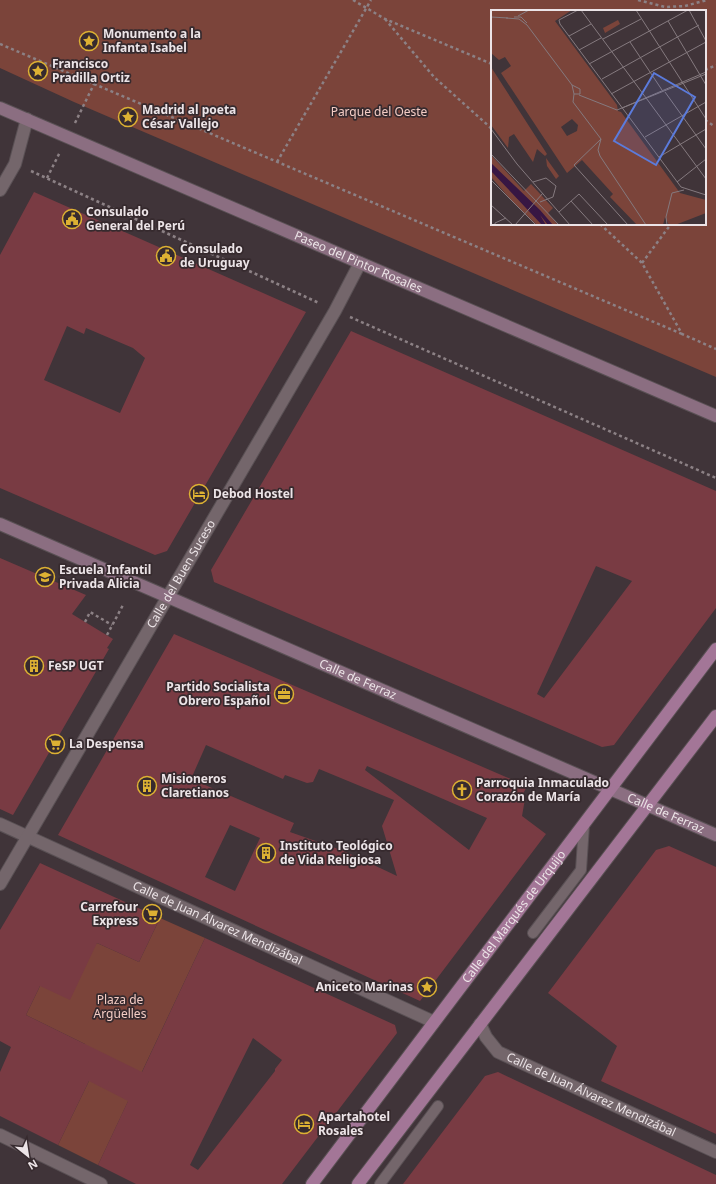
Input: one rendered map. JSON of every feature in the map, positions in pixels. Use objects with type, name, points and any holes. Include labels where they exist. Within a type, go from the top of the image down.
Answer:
[{"type":"main road","name":"Paseo del Pintor Rosales","points":[[0,108],[716,416]]},
{"type":"main road","name":"Calle de Ferraz","points":[[0,524],[168,595],[716,834]]},
{"type":"main road","name":"Calle del Marqués de Urquijo","points":[[312,1184],[716,649]]},
{"type":"main road","points":[[358,1184],[716,716]]},
{"type":"street","points":[[0,190],[15,164],[27,119]]},
{"type":"street","name":"Calle del Buen Suceso","points":[[0,884],[335,311],[360,263]]},
{"type":"street","name":"Calle de Juan Álvarez Mendizábal","points":[[0,824],[434,1022]]},
{"type":"street","name":"Calle de Juan Álvarez Mendizábal","points":[[480,1024],[486,1037],[498,1052],[716,1152]]},
{"type":"street","points":[[0,1135],[101,1184]]},
{"type":"lane","points":[[532,933],[580,870],[584,825]]},
{"type":"lane","points":[[380,1184],[438,1106]]},
{"type":"path","points":[[353,0],[385,19],[491,64]]},
{"type":"path","points":[[277,162],[365,7],[371,0]]},
{"type":"path","points":[[638,0],[666,7],[685,6],[707,0]]},
{"type":"path","points":[[385,19],[434,77],[491,128]]},
{"type":"path","points":[[0,44],[716,349]]},
{"type":"path","points":[[706,70],[716,65]]},
{"type":"path","points":[[706,121],[714,126]]},
{"type":"path","points":[[15,164],[319,303]]},
{"type":"path","points":[[601,225],[642,263],[682,334]]},
{"type":"path","points":[[642,263],[670,225]]},
{"type":"path","points":[[350,317],[716,478]]},
{"type":"path","points":[[107,635],[123,605]]},
{"type":"path","points":[[85,622],[90,612],[112,625]]},
{"type":"green space","name":"Parque del Oeste","points":[[0,0],[716,0],[716,377],[74,102],[0,68]]},
{"type":"green space","name":"Plaza de Argüelles","points":[[160,918],[205,938],[98,1165],[58,1145],[89,1081],[85,1044],[26,1015],[40,986],[97,943],[139,962]]},
{"type":"building","points":[[34,192],[306,312],[167,551],[155,555],[0,488],[0,255]],"holes":[[[67,326],[84,334],[86,328],[133,348],[145,358],[120,413],[44,380]]]},
{"type":"building","points":[[351,331],[716,491],[716,608],[614,745],[602,747],[214,582],[211,570]],"holes":[[[596,566],[632,581],[544,698],[537,694]]]},
{"type":"building","points":[[0,558],[86,595],[72,614],[113,639],[107,648],[109,649],[13,815],[0,809]]},
{"type":"building","points":[[174,634],[527,786],[521,798],[525,799],[522,816],[546,834],[420,1001],[58,835]],"holes":[[[206,745],[283,779],[285,775],[307,783],[313,782],[319,769],[394,800],[382,826],[397,876],[344,851],[290,832],[294,823],[191,779]],[[367,766],[487,818],[469,850],[365,770]],[[230,825],[260,838],[235,891],[205,877]]]},
{"type":"building","points":[[669,846],[716,867],[716,1134],[601,1081],[617,1046],[548,993],[656,850]]},
{"type":"building","points":[[40,863],[160,918],[139,962],[97,943],[70,1000],[40,986],[26,1015],[142,1072],[205,938],[395,1025],[397,1033],[282,1184],[136,1184],[98,1165],[128,1101],[89,1081],[58,1145],[0,1116],[0,1072],[11,1047],[0,1041],[0,930]],"holes":[[[253,1038],[282,1060],[198,1170],[190,1165]]]},
{"type":"building","points":[[498,1072],[716,1175],[716,1184],[403,1184],[485,1076]]},
{"type":"place","name":"Monumento a la Infanta Isabel","points":[[89,41]]},
{"type":"place","name":"Francisco Pradilla Ortiz","points":[[38,71]]},
{"type":"place","name":"Madrid al poeta César Vallejo","points":[[128,117]]},
{"type":"place","name":"Consulado General del Perú","points":[[72,219]]},
{"type":"place","name":"Consulado de Uruguay","points":[[166,256]]},
{"type":"place","name":"Debod Hostel","points":[[199,494]]},
{"type":"place","name":"Escuela Infantil Privada Alicia","points":[[45,577]]},
{"type":"place","name":"FeSP UGT","points":[[34,666]]},
{"type":"place","name":"Partido Socialista Obrero Español","points":[[284,694]]},
{"type":"place","name":"La Despensa","points":[[55,744]]},
{"type":"place","name":"Misioneros Claretianos","points":[[147,786]]},
{"type":"place","name":"Parroquia Inmaculado Corazón de María","points":[[462,790]]},
{"type":"place","name":"Instituto Teológico de Vida Religiosa","points":[[266,853]]},
{"type":"place","name":"Carrefour Express","points":[[152,914]]},
{"type":"place","name":"Aniceto Marinas","points":[[427,987]]},
{"type":"place","name":"Apartahotel Rosales","points":[[304,1124]]}]
